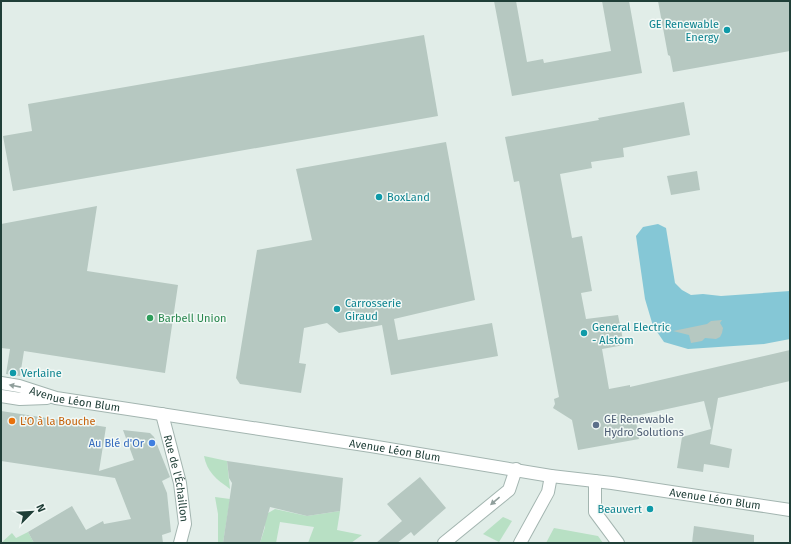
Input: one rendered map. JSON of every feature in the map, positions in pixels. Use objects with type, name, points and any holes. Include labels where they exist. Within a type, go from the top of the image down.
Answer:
[{"type":"street","name":"Avenue Léon Blum","points":[[1,383],[19,386],[56,398],[516,469],[551,476],[596,481],[790,510]]},
{"type":"street","points":[[1,396],[20,399],[56,398]]},
{"type":"street","name":"Rue de l'Échaillon","points":[[162,414],[180,484],[185,524],[180,543]]},
{"type":"street","points":[[444,543],[509,490],[516,469]]},
{"type":"street","points":[[521,541],[548,492],[551,476]]},
{"type":"street","points":[[596,481],[595,512],[618,543]]},
{"type":"green space","points":[[204,456],[227,461],[230,489],[213,475],[205,462]]},
{"type":"green space","points":[[215,497],[230,499],[223,543],[218,543],[218,514]]},
{"type":"green space","points":[[275,509],[307,516],[340,511],[337,530],[362,535],[351,543],[308,543],[314,527],[280,522],[276,543],[260,543],[265,527],[263,516]]},
{"type":"green space","points":[[503,517],[512,521],[499,542],[483,534]]},
{"type":"green space","points":[[554,528],[598,536],[603,543],[546,543]]},
{"type":"green space","points":[[28,532],[34,543],[1,543],[12,533],[16,538]]},
{"type":"water","points":[[658,224],[666,228],[675,283],[682,290],[691,295],[703,294],[721,296],[790,291],[790,339],[764,344],[688,349],[664,342],[653,326],[645,299],[636,236],[643,227]]},
{"type":"building","points":[[494,1],[516,1],[527,62],[543,59],[544,63],[611,51],[602,1],[629,1],[642,73],[512,96]]},
{"type":"building","name":"GE Renewable Energy","points":[[658,1],[790,1],[790,51],[673,72],[670,56],[668,55]]},
{"type":"building","points":[[424,35],[438,116],[13,191],[3,136],[32,131],[28,104]]},
{"type":"building","points":[[684,102],[690,135],[623,148],[624,157],[591,162],[592,168],[560,174],[572,238],[582,236],[592,291],[581,293],[586,319],[618,315],[624,345],[602,349],[609,389],[630,385],[630,387],[790,350],[790,381],[718,398],[710,444],[732,449],[729,468],[704,464],[703,472],[677,468],[682,437],[711,429],[704,401],[635,416],[639,439],[578,450],[572,420],[553,408],[555,404],[554,399],[559,397],[519,181],[514,182],[505,137],[599,120],[598,118]]},
{"type":"building","points":[[446,142],[475,300],[394,319],[398,340],[492,323],[498,356],[391,375],[382,325],[339,333],[327,323],[304,328],[299,363],[306,364],[301,393],[240,384],[236,378],[257,250],[312,240],[296,169]]},
{"type":"building","points":[[697,171],[700,190],[671,195],[667,176]]},
{"type":"building","points":[[97,206],[87,271],[178,285],[165,373],[24,351],[20,376],[6,374],[10,349],[1,348],[1,224]]},
{"type":"building","points":[[722,320],[720,323],[723,328],[722,333],[720,337],[716,339],[705,338],[702,341],[691,343],[689,335],[673,331],[707,324],[711,321]]},
{"type":"building","points":[[1,411],[106,427],[99,471],[134,460],[123,430],[150,433],[154,437],[170,477],[162,481],[167,493],[171,532],[162,535],[163,543],[34,543],[28,532],[72,506],[86,530],[103,521],[104,524],[131,519],[115,478],[1,461]]},
{"type":"building","points":[[227,461],[343,478],[340,511],[307,516],[270,507],[260,543],[223,543],[232,483],[229,478]]},
{"type":"building","points":[[420,477],[446,508],[414,536],[411,532],[397,543],[376,543],[402,521],[387,504]]},
{"type":"building","points":[[694,526],[754,535],[754,543],[692,543]]},
{"type":"place","name":"GE Renewable Energy","points":[[727,30]]},
{"type":"place","name":"BoxLand","points":[[379,197]]},
{"type":"place","name":"Carrosserie Giraud","points":[[337,309]]},
{"type":"place","name":"Barbell Union","points":[[150,318]]},
{"type":"place","name":"General Electric - Alstom","points":[[584,333]]},
{"type":"place","name":"Verlaine","points":[[13,373]]},
{"type":"place","name":"L'O à la Bouche","points":[[12,421]]},
{"type":"place","name":"GE Renewable Hydro Solutions","points":[[596,425]]},
{"type":"place","name":"Au Blé d'Or","points":[[152,443]]},
{"type":"place","name":"Beauvert","points":[[650,509]]}]
